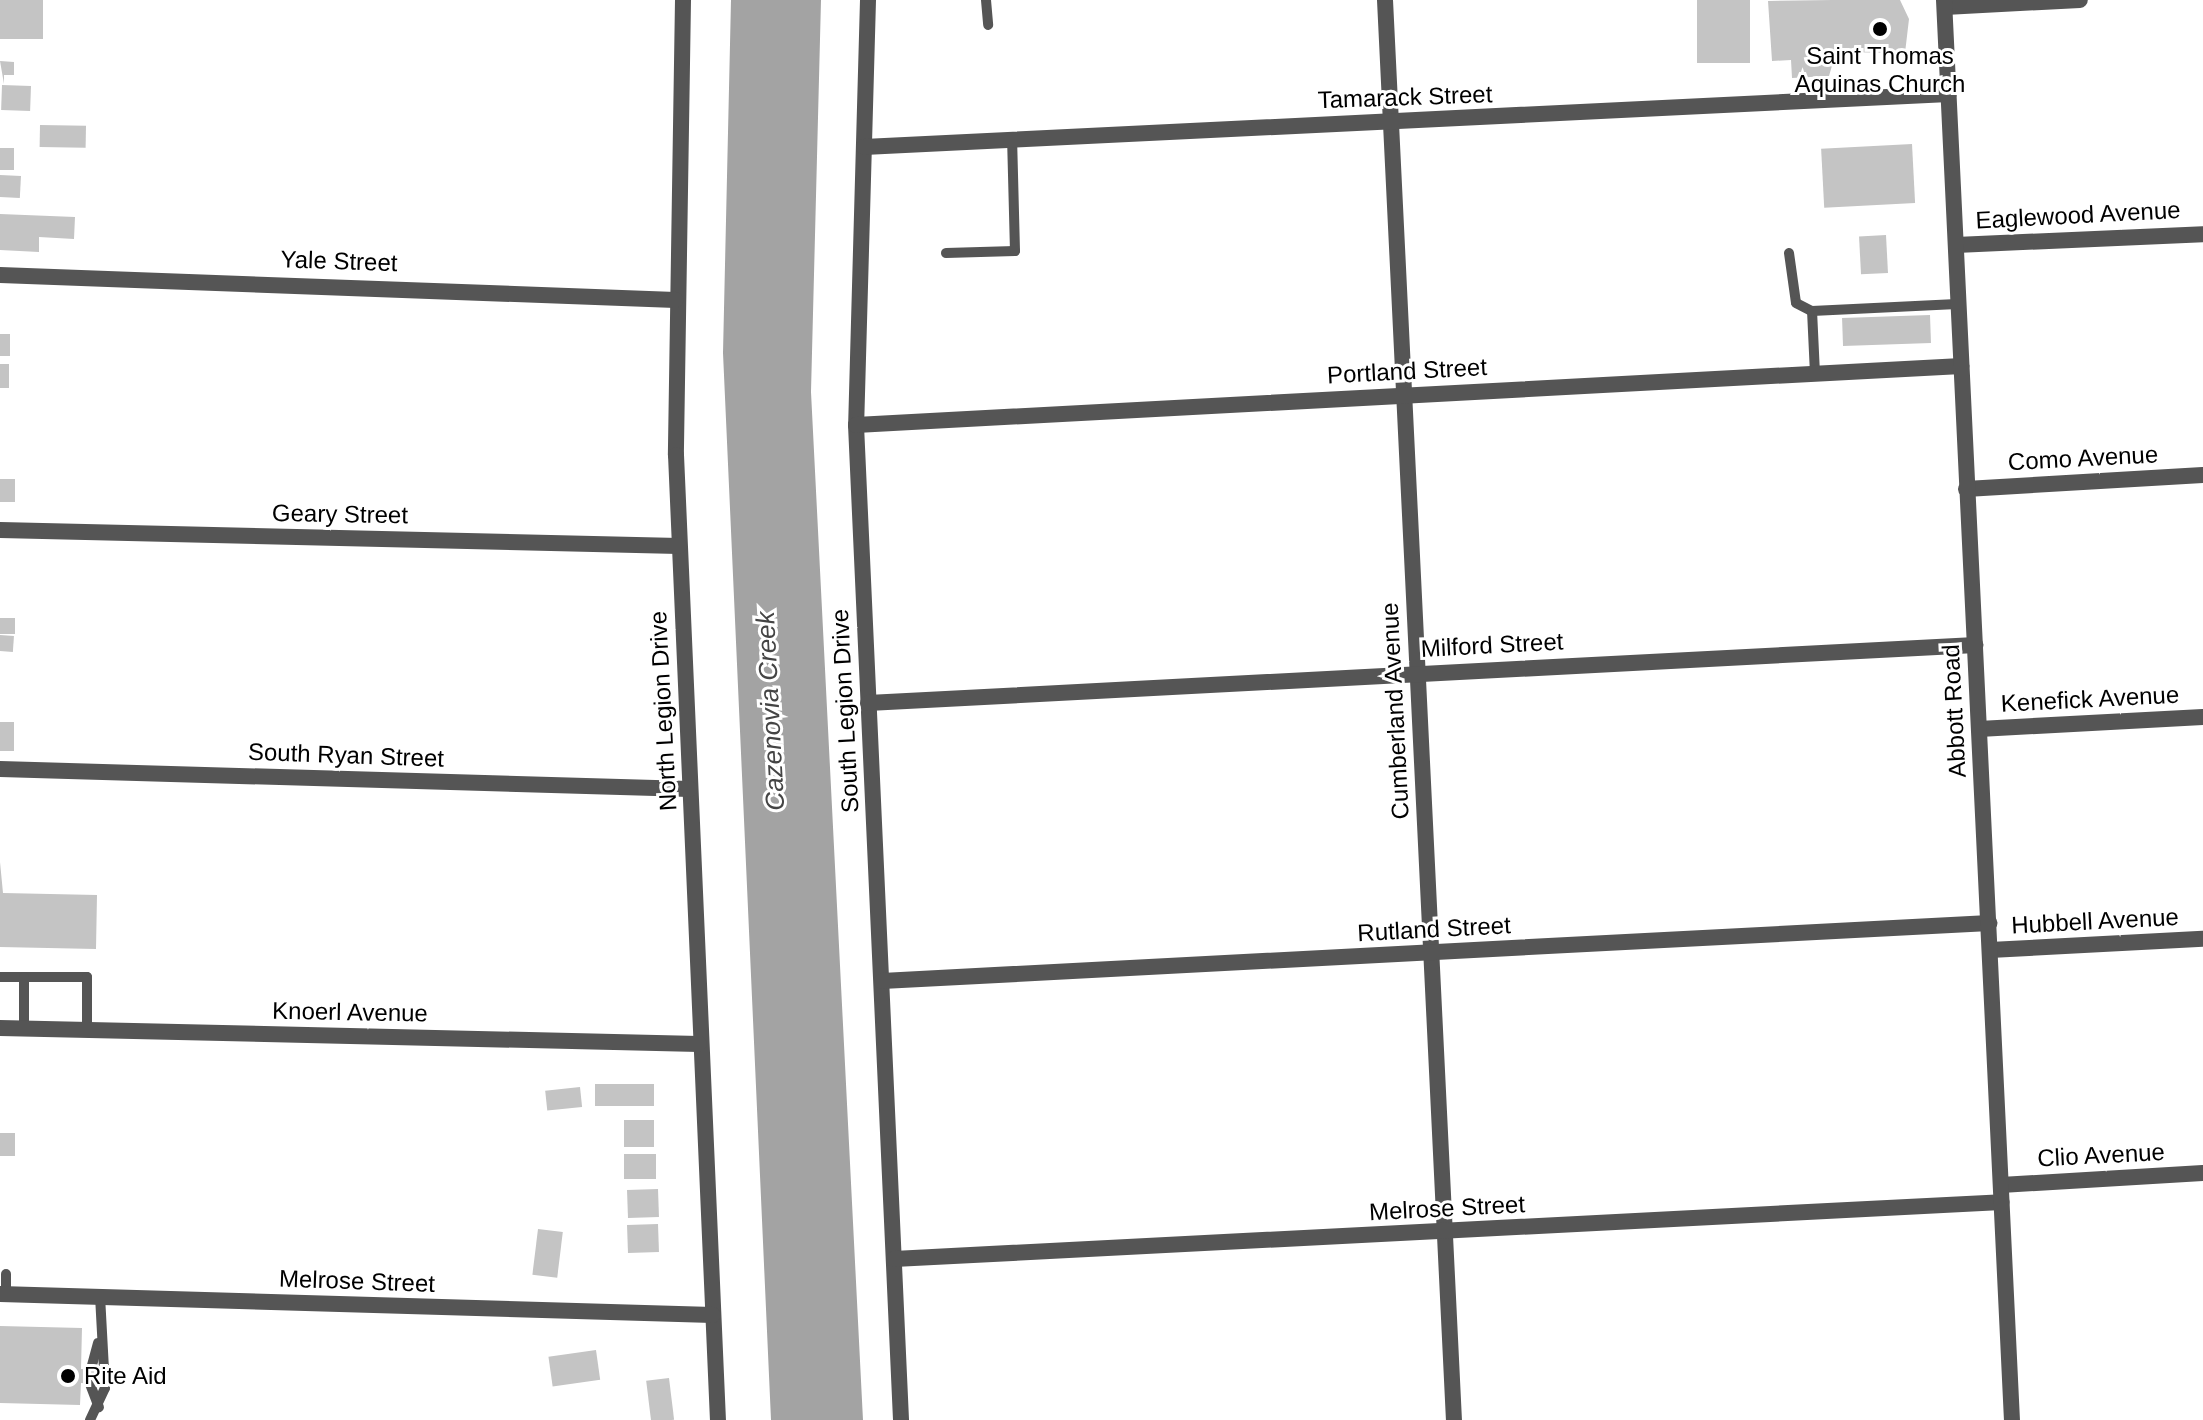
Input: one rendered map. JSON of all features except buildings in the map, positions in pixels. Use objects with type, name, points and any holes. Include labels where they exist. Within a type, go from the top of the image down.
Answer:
[{"type":"street","name":"North Legion Drive","points":[[683,0],[676,300],[679,546],[718,1420]]},
{"type":"street","name":"South Legion Drive","points":[[868,0],[856,425],[901,1420]]},
{"type":"street","name":"Cumberland Avenue","points":[[1385,0],[1454,1420]]},
{"type":"street","points":[[1944,3],[2080,0]]},
{"type":"street","name":"Abbott Road","points":[[1944,3],[2012,1420]]},
{"type":"street","name":"Tamarack Street","points":[[864,147],[1949,94]]},
{"type":"street","name":"Eaglewood Avenue","points":[[1956,245],[2203,234]]},
{"type":"street","name":"Yale Street","points":[[0,275],[676,300]]},
{"type":"street","name":"Portland Street","points":[[856,425],[1961,366]]},
{"type":"street","name":"Como Avenue","points":[[1966,489],[2203,475]]},
{"type":"street","name":"Geary Street","points":[[0,530],[679,546]]},
{"type":"street","name":"Milford Street","points":[[868,703],[1975,645]]},
{"type":"street","name":"Kenefick Avenue","points":[[1979,729],[2203,717]]},
{"type":"street","name":"South Ryan Street","points":[[0,769],[690,789]]},
{"type":"street","name":"Rutland Street","points":[[882,981],[1989,923]]},
{"type":"street","name":"Hubbell Avenue","points":[[1990,950],[2203,939]]},
{"type":"street","name":"Knoerl Avenue","points":[[0,1028],[699,1044]]},
{"type":"street","name":"Clio Avenue","points":[[2001,1185],[2203,1173]]},
{"type":"street","name":"Melrose Street","points":[[894,1259],[2002,1202]]},
{"type":"street","name":"Melrose Street","points":[[3,1294],[713,1315]]},
{"type":"lane","points":[[986,0],[988,25]]},
{"type":"lane","points":[[946,253],[1015,251],[1012,139]]},
{"type":"lane","points":[[1789,253],[1796,303],[1812,311],[1957,304]]},
{"type":"lane","points":[[1812,311],[1815,374]]},
{"type":"lane","points":[[0,977],[87,977],[87,1029]]},
{"type":"lane","points":[[24,977],[24,1028]]},
{"type":"lane","points":[[3,1294],[6,1274]]},
{"type":"lane","points":[[91,1369],[98,1343],[100,1297]]},
{"type":"lane","points":[[90,1420],[99,1407],[105,1358],[98,1343]]},
{"type":"lane","points":[[90,1384],[99,1407]]},
{"type":"water","name":"Cazenovia Creek","points":[[731,0],[821,0],[811,392],[863,1420],[771,1420],[723,353]]},
{"type":"place","name":"Saint Thomas Aquinas Church","points":[[1880,29]]},
{"type":"place","name":"Rite Aid","points":[[68,1376]]}]
